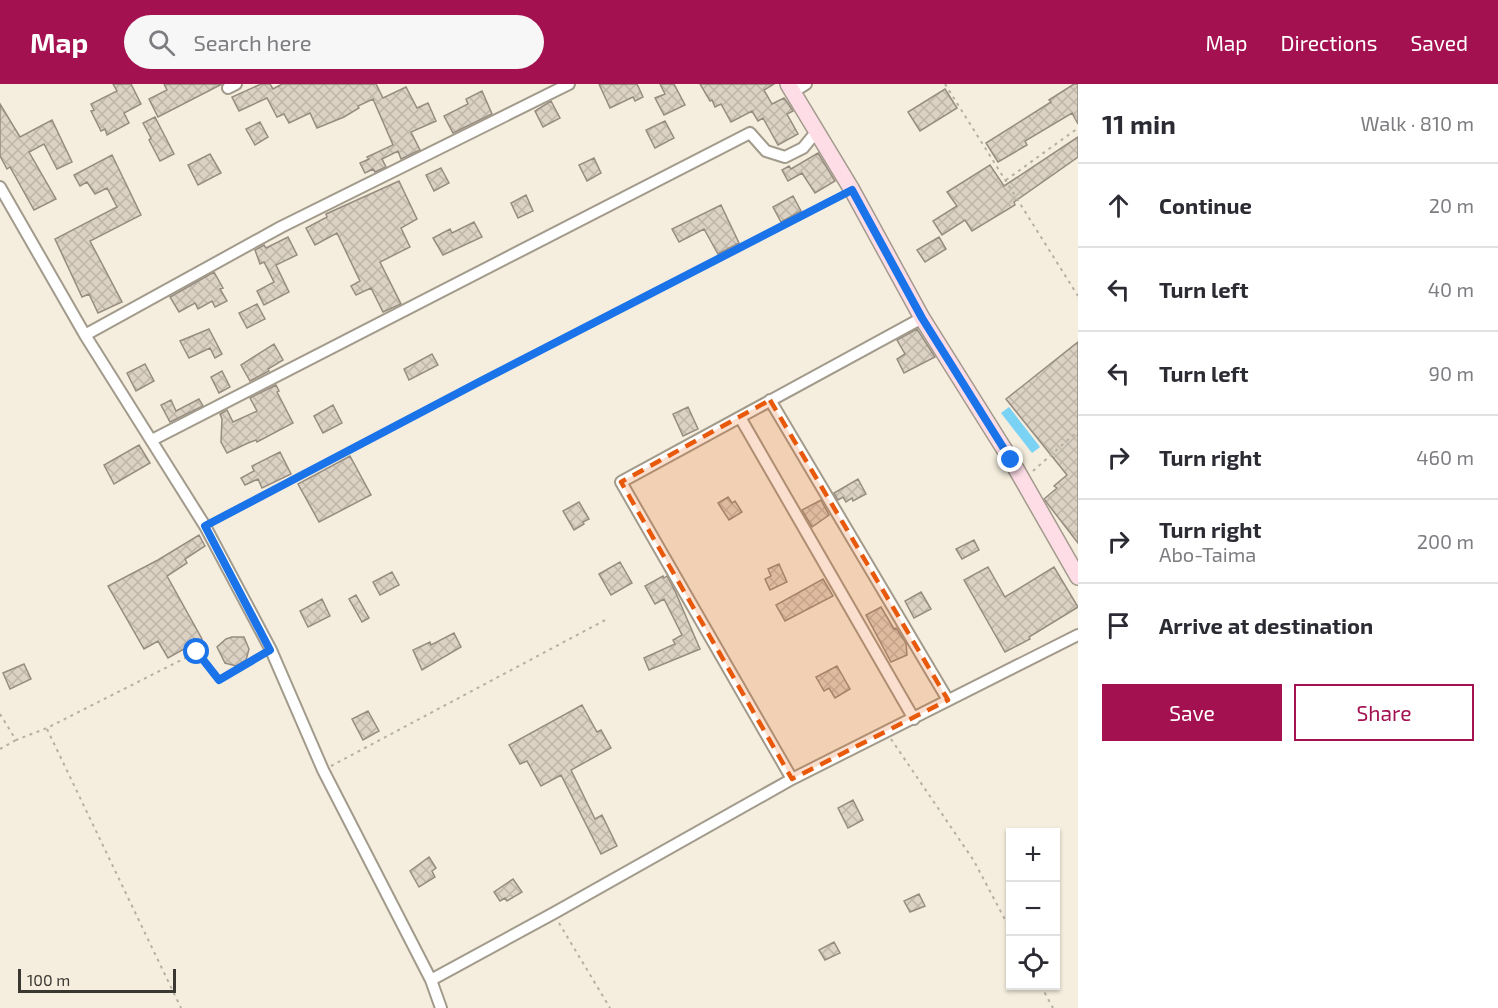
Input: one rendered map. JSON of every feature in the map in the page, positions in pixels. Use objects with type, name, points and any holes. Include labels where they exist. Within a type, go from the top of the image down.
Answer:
[{"type":"street","points":[[85,335],[281,227],[569,84]]},
{"type":"street","points":[[796,87],[817,131],[922,318],[1023,480],[1078,577]]},
{"type":"street","points":[[152,440],[750,133],[766,151],[785,157],[802,148],[817,131]]},
{"type":"street","points":[[0,187],[85,335],[205,526],[270,650],[323,770],[431,980],[441,1008]]},
{"type":"street","points":[[792,779],[621,482],[922,318]]},
{"type":"street","points":[[770,400],[948,700]]},
{"type":"street","points":[[741,418],[914,719]]},
{"type":"street","points":[[431,980],[554,914],[792,779],[1078,635]]},
{"type":"path","points":[[945,84],[1078,296]]},
{"type":"path","points":[[1005,180],[1078,128]]},
{"type":"path","points":[[205,526],[466,388],[852,190]]},
{"type":"path","points":[[1023,480],[1078,431]]},
{"type":"path","points":[[323,770],[609,618]]},
{"type":"path","points":[[0,748],[47,728],[197,652],[219,680],[270,650]]},
{"type":"path","points":[[0,714],[16,740]]},
{"type":"path","points":[[47,728],[181,1008]]},
{"type":"path","points":[[886,732],[974,861],[1006,920]]},
{"type":"path","points":[[554,914],[610,1008]]},
{"type":"path","points":[[1043,990],[1053,1008]]},
{"type":"highlighted area","points":[[770,400],[948,700],[792,779],[621,482]]},
{"type":"water","points":[[1009,407],[1040,447],[1032,453],[1001,413]]},
{"type":"building","points":[[113,84],[131,84],[141,104],[124,113],[129,123],[107,135],[105,129],[101,131],[91,111],[94,110],[91,104],[117,91]]},
{"type":"building","points":[[164,84],[222,84],[158,117],[149,99],[167,90]]},
{"type":"building","points":[[261,84],[270,84],[273,89],[282,84],[376,84],[383,98],[406,87],[417,108],[428,103],[436,121],[411,132],[420,150],[401,159],[398,151],[382,159],[386,167],[365,173],[360,163],[369,159],[367,157],[393,145],[373,99],[358,106],[359,108],[344,117],[317,128],[310,113],[289,123],[284,114],[277,117],[267,98],[239,111],[232,97]]},
{"type":"building","points":[[599,84],[637,84],[643,97],[635,101],[633,97],[610,108]]},
{"type":"building","points":[[660,84],[674,84],[685,105],[664,115],[655,98],[665,94]]},
{"type":"building","points":[[700,84],[774,84],[764,90],[772,104],[784,98],[793,111],[787,114],[798,134],[778,145],[763,118],[758,121],[752,111],[731,122],[721,104],[715,107]]},
{"type":"building","points":[[1074,84],[1078,84],[1078,124],[1072,113],[1025,141],[1027,145],[998,162],[986,143],[1051,102],[1049,100]]},
{"type":"building","points":[[945,89],[957,108],[920,131],[908,112]]},
{"type":"building","points":[[482,91],[492,114],[453,133],[444,116],[468,104],[466,99]]},
{"type":"building","points":[[551,101],[560,118],[543,127],[535,111]]},
{"type":"building","points":[[0,104],[20,137],[52,120],[72,162],[57,169],[44,144],[29,152],[56,199],[34,210],[10,167],[7,169],[0,156]]},
{"type":"building","points":[[155,117],[174,154],[160,161],[143,123]]},
{"type":"building","points":[[665,121],[674,138],[655,148],[646,130]]},
{"type":"building","points":[[260,122],[268,137],[255,145],[246,129]]},
{"type":"building","points":[[1078,137],[1078,157],[1014,202],[1015,205],[972,231],[965,220],[942,235],[933,221],[957,206],[947,192],[990,165],[1004,186]]},
{"type":"building","points":[[818,153],[835,181],[815,193],[802,173],[788,181],[782,170],[789,166],[791,169]]},
{"type":"building","points":[[210,154],[221,173],[198,185],[188,165]]},
{"type":"building","points":[[112,155],[141,215],[90,241],[122,302],[98,313],[89,294],[82,297],[55,239],[117,207],[107,188],[95,194],[87,182],[80,186],[74,175]]},
{"type":"building","points":[[594,158],[601,173],[587,181],[579,165]]},
{"type":"building","points":[[441,168],[449,183],[434,191],[426,175]]},
{"type":"building","points":[[399,181],[417,219],[401,228],[410,247],[380,262],[401,304],[383,312],[371,288],[356,295],[351,286],[360,281],[337,233],[315,245],[306,228],[327,217],[326,214]]},
{"type":"building","points":[[526,195],[533,211],[518,218],[511,203]]},
{"type":"building","points":[[793,196],[801,211],[781,222],[773,207]]},
{"type":"building","points":[[721,205],[739,243],[718,254],[704,229],[679,242],[672,229]]},
{"type":"building","points":[[474,222],[482,237],[443,255],[433,238],[450,229],[452,233]]},
{"type":"building","points":[[288,237],[297,255],[276,265],[289,292],[264,305],[257,291],[274,282],[264,262],[260,264],[255,250],[264,245],[266,248]]},
{"type":"building","points":[[939,237],[946,249],[925,262],[917,250]]},
{"type":"building","points":[[214,272],[227,301],[215,307],[212,301],[198,309],[195,303],[179,312],[170,297]]},
{"type":"building","points":[[257,304],[265,319],[247,328],[239,313]]},
{"type":"building","points":[[209,329],[222,354],[215,358],[210,348],[189,358],[180,341]]},
{"type":"building","points":[[917,329],[935,357],[904,373],[897,359],[905,354],[897,340]]},
{"type":"building","points":[[1078,342],[1078,543],[1044,499],[1067,475],[1006,399]]},
{"type":"building","points":[[274,344],[283,360],[250,381],[241,365]]},
{"type":"building","points":[[432,354],[438,365],[409,380],[404,369]]},
{"type":"building","points":[[145,364],[154,381],[136,391],[127,373]]},
{"type":"building","points":[[222,371],[230,387],[219,393],[211,377]]},
{"type":"building","points":[[276,385],[279,391],[277,392],[293,423],[257,442],[256,440],[227,453],[221,442],[222,419],[220,414],[227,410],[233,422],[257,411],[250,398]]},
{"type":"building","points":[[199,399],[203,406],[170,422],[161,405],[171,400],[176,411]]},
{"type":"building","points":[[333,405],[342,423],[323,433],[314,416]]},
{"type":"building","points":[[688,407],[698,429],[683,436],[673,414]]},
{"type":"building","points":[[139,445],[150,463],[114,484],[104,465]]},
{"type":"building","points":[[280,452],[291,474],[262,488],[258,479],[245,485],[241,478],[254,471],[252,466]]},
{"type":"building","points":[[350,456],[371,495],[319,522],[298,484]]},
{"type":"building","points":[[858,479],[866,494],[853,501],[852,498],[846,502],[843,497],[838,500],[834,493]]},
{"type":"building","points":[[728,497],[732,503],[735,501],[742,512],[729,520],[718,503]]},
{"type":"building","points":[[821,500],[829,515],[812,527],[802,510]]},
{"type":"building","points":[[579,502],[589,519],[574,530],[563,511]]},
{"type":"building","points":[[199,535],[205,546],[185,559],[187,563],[167,576],[202,639],[168,658],[158,641],[144,649],[108,586]]},
{"type":"building","points":[[974,540],[979,550],[962,559],[956,549]]},
{"type":"building","points":[[620,562],[632,583],[611,595],[599,574]]},
{"type":"building","points":[[779,564],[787,582],[770,590],[765,579],[771,576],[768,569]]},
{"type":"building","points":[[988,567],[1005,597],[1054,567],[1078,607],[1029,637],[1030,639],[1005,652],[964,580]]},
{"type":"building","points":[[392,572],[399,585],[380,595],[373,582]]},
{"type":"building","points":[[663,576],[664,578],[667,576],[675,591],[700,649],[649,670],[644,658],[675,644],[673,640],[682,635],[664,599],[655,604],[645,586]]},
{"type":"building","points":[[823,579],[833,596],[785,621],[776,605]]},
{"type":"building","points":[[921,592],[931,609],[914,618],[905,601]]},
{"type":"building","points":[[356,595],[369,618],[362,622],[349,599]]},
{"type":"building","points":[[322,599],[330,616],[308,627],[300,611]]},
{"type":"building","points":[[881,607],[894,629],[896,628],[906,643],[907,655],[891,662],[866,615]]},
{"type":"building","points":[[454,633],[461,647],[422,670],[413,650],[430,642],[431,645]]},
{"type":"building","points":[[232,637],[244,637],[249,649],[246,660],[236,666],[225,663],[217,647]]},
{"type":"building","points":[[24,664],[31,679],[10,689],[3,673]]},
{"type":"building","points":[[837,666],[850,689],[835,698],[829,688],[824,691],[816,677]]},
{"type":"building","points":[[582,705],[597,732],[601,730],[611,748],[571,770],[595,819],[602,815],[617,846],[601,854],[561,775],[541,786],[527,761],[520,764],[509,745]]},
{"type":"building","points":[[368,711],[379,731],[363,740],[352,719]]},
{"type":"building","points":[[853,800],[863,820],[848,828],[838,808]]},
{"type":"building","points":[[429,857],[436,868],[432,871],[435,877],[419,887],[410,871]]},
{"type":"building","points":[[513,879],[522,892],[507,901],[505,898],[500,901],[494,892]]},
{"type":"building","points":[[919,894],[925,906],[910,912],[904,901]]},
{"type":"building","points":[[834,942],[840,953],[825,960],[819,950]]},
{"type":"route","points":[[197,652],[219,680],[270,650],[205,526],[852,190],[922,318],[1011,460]]}]
